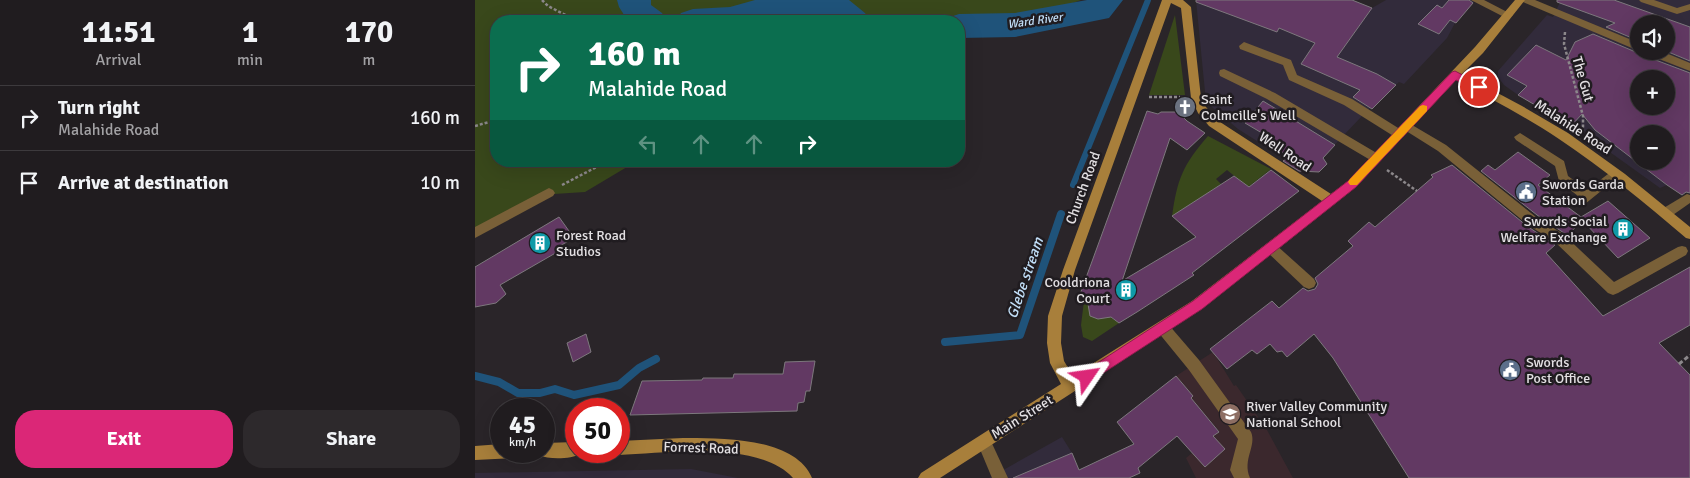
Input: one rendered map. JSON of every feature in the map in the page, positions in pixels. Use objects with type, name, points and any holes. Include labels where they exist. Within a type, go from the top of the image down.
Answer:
[{"type":"main road","name":"Well Road","points":[[1169,0],[1186,8],[1196,98],[1201,110],[1213,123],[1331,201]]},
{"type":"main road","name":"Church Road","points":[[1071,387],[1057,363],[1054,343],[1055,316],[1131,99],[1169,0]]},
{"type":"main road","name":"Main Street","points":[[926,478],[1197,305],[1331,201],[1352,184],[1479,50],[1520,0]]},
{"type":"main road","name":"Malahide Road","points":[[1455,75],[1577,145],[1666,213],[1690,234]]},
{"type":"main road","name":"Forrest Road","points":[[630,448],[735,447],[769,454],[790,464],[804,478]]},
{"type":"main road","points":[[475,453],[490,452]]},
{"type":"street","points":[[1476,0],[1508,15]]},
{"type":"street","points":[[1526,0],[1630,43]]},
{"type":"street","points":[[1644,0],[1677,11],[1690,7]]},
{"type":"street","points":[[1244,46],[1287,63],[1293,77],[1442,148],[1532,221],[1559,238],[1613,290],[1682,251]]},
{"type":"street","points":[[1672,60],[1690,67]]},
{"type":"street","points":[[1224,73],[1271,96],[1375,160]]},
{"type":"street","points":[[1520,137],[1560,164],[1563,178],[1584,198],[1616,174]]},
{"type":"street","points":[[475,233],[549,193]]},
{"type":"street","points":[[1666,213],[1687,199]]},
{"type":"street","points":[[1271,248],[1309,283]]},
{"type":"street","points":[[1163,328],[1194,365],[1247,437],[1238,470],[1242,478]]},
{"type":"street","points":[[984,442],[1000,478]]},
{"type":"path","points":[[542,0],[548,6],[565,15]]},
{"type":"path","name":"The Gut","points":[[1567,18],[1563,44],[1583,116],[1584,128],[1577,145]]},
{"type":"path","points":[[1131,99],[1174,96],[1196,98]]},
{"type":"path","points":[[475,126],[490,122]]},
{"type":"path","points":[[1375,160],[1417,191]]},
{"type":"path","points":[[549,193],[596,167]]},
{"type":"path","points":[[1679,364],[1690,355]]},
{"type":"shaded area","points":[[1196,0],[1352,0],[1372,8],[1386,0],[1476,0],[1455,23],[1447,38],[1404,84],[1399,82],[1362,116],[1323,157],[1327,164],[1319,172],[1306,172],[1238,129],[1206,102]]},
{"type":"shaded area","points":[[1561,0],[1690,0],[1690,169],[1660,188],[1635,170],[1675,170],[1675,125],[1630,125],[1630,166],[1600,145],[1504,85],[1498,77],[1498,71],[1547,15],[1553,17]]},
{"type":"shaded area","name":"River Valley Community National School","points":[[1213,352],[1234,386],[1236,385],[1267,430],[1293,478],[1196,478],[1186,458],[1219,431],[1191,398],[1193,396],[1176,376]]},
{"type":"shaded area","points":[[1062,437],[1072,453],[1082,478],[989,478]]},
{"type":"shaded area","points":[[691,469],[738,478],[475,478],[475,473]]},
{"type":"green space","points":[[475,0],[1081,0],[1064,6],[1030,13],[965,17],[965,15],[490,15],[490,167],[627,167],[585,192],[554,194],[475,233]]},
{"type":"green space","points":[[1175,15],[1185,95],[1149,95]]},
{"type":"green space","points":[[1208,136],[1271,169],[1248,187],[1227,170],[1216,179],[1221,184],[1172,217],[1176,192],[1187,164]]},
{"type":"green space","points":[[1084,301],[1090,305],[1090,314],[1098,319],[1107,315],[1119,323],[1092,341],[1083,337],[1081,325]]},
{"type":"building","points":[[1196,0],[1352,0],[1372,8],[1337,57],[1377,74],[1396,85],[1372,109],[1353,97],[1360,90],[1301,64],[1315,43],[1279,28],[1277,32],[1196,2]]},
{"type":"building","points":[[1449,0],[1469,0],[1473,3],[1456,23],[1450,20],[1439,34],[1418,24],[1437,5],[1442,8]]},
{"type":"building","points":[[1557,0],[1614,0],[1656,15],[1630,15],[1630,37],[1606,27],[1615,23],[1557,2]]},
{"type":"building","points":[[1675,22],[1690,27],[1690,61],[1675,55]]},
{"type":"building","points":[[1593,34],[1630,50],[1630,60],[1656,60],[1690,73],[1690,193],[1686,192],[1682,195],[1647,170],[1675,170],[1675,125],[1630,125],[1630,157],[1595,130],[1582,114],[1571,126],[1518,95],[1527,86],[1507,75],[1536,45],[1566,60],[1575,42]]},
{"type":"building","points":[[1263,101],[1335,145],[1323,158],[1327,164],[1319,172],[1299,171],[1283,161],[1289,157],[1263,140],[1267,136],[1245,123]]},
{"type":"building","points":[[1147,111],[1158,114],[1161,112],[1178,112],[1187,121],[1205,133],[1187,150],[1170,138],[1122,281],[1196,237],[1172,216],[1234,176],[1249,187],[1271,170],[1299,191],[1192,273],[1194,275],[1119,323],[1111,317],[1098,319],[1090,316],[1088,304],[1079,297]]},
{"type":"building","name":"Swords Garda Station","points":[[1518,152],[1550,175],[1538,185],[1581,217],[1608,201],[1650,238],[1618,258],[1583,221],[1567,235],[1537,215],[1481,171],[1488,165],[1495,170]]},
{"type":"building","points":[[1452,165],[1527,226],[1555,245],[1546,253],[1603,316],[1690,267],[1690,325],[1659,343],[1690,375],[1690,478],[1409,478],[1333,358],[1314,334],[1287,357],[1282,351],[1277,352],[1270,344],[1257,354],[1252,350],[1227,369],[1210,349],[1272,301],[1279,308],[1303,288],[1308,291],[1315,289],[1318,284],[1315,278],[1353,246],[1348,241],[1369,222],[1375,227],[1433,177],[1431,175]]},
{"type":"building","points":[[559,217],[574,238],[556,248],[559,251],[500,285],[506,294],[496,303],[475,307],[475,267]]},
{"type":"building","points":[[586,334],[591,352],[573,362],[567,343]]},
{"type":"building","points":[[815,361],[810,391],[806,391],[804,402],[798,403],[797,411],[630,415],[642,381],[733,378],[734,374],[783,374],[785,362]]},
{"type":"building","points":[[1176,376],[1193,396],[1191,398],[1219,432],[1213,436],[1225,449],[1205,467],[1177,436],[1138,468],[1140,473],[1129,478],[1013,478],[1072,453],[1079,470],[1134,444],[1117,422]]},
{"type":"waterway","name":"Ward River","points":[[634,0],[637,10],[642,15]]},
{"type":"waterway","name":"Ward River","points":[[965,26],[1015,25],[1097,10],[1106,0]]},
{"type":"waterway","name":"Glebe stream","points":[[1073,185],[1148,0]]},
{"type":"waterway","name":"Ward River","points":[[741,15],[786,3],[832,4],[846,15]]},
{"type":"waterway","name":"Glebe stream","points":[[945,342],[1020,335],[1061,214]]},
{"type":"waterway","name":"Glebe stream","points":[[475,376],[499,382],[518,393],[540,393],[555,389],[574,395],[619,385],[639,368],[656,359]]},
{"type":"slow traffic","points":[[1354,182],[1423,109]]},
{"type":"place","name":"Saint Colmcille's Well","points":[[1185,107]]},
{"type":"place","name":"Swords Garda Station","points":[[1526,192]]},
{"type":"place","name":"Swords Social Welfare Exchange","points":[[1623,229]]},
{"type":"place","name":"Forest Road Studios","points":[[540,243]]},
{"type":"place","name":"Cooldriona Court","points":[[1126,290]]},
{"type":"place","name":"Swords Post Office","points":[[1510,370]]},
{"type":"place","name":"River Valley Community National School","points":[[1230,414]]},
{"type":"route","points":[[1087,377],[1197,305],[1243,271],[1352,184],[1455,75],[1479,87]]}]
